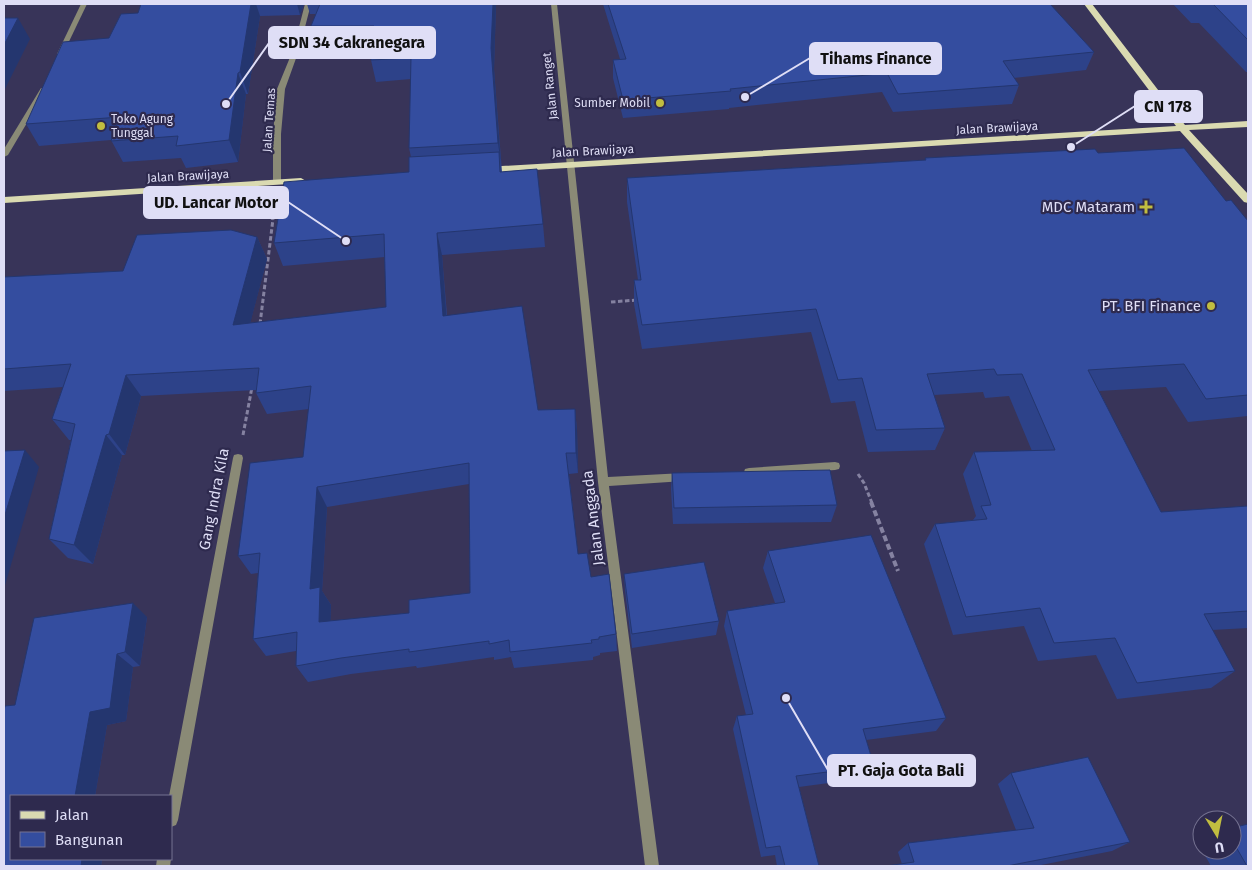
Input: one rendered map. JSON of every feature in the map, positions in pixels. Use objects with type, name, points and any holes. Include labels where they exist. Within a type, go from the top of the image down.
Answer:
[{"type":"main road","points":[[1088,4],[1183,129],[1248,200]]},
{"type":"main road","name":"Jalan Brawijaya","points":[[475,171],[1248,124]]},
{"type":"main road","name":"Jalan Brawijaya","points":[[4,200],[315,180]]},
{"type":"street","points":[[54,66],[84,4]]},
{"type":"street","name":"Jalan Temas","points":[[277,182],[277,134],[281,89],[296,50],[308,4]]},
{"type":"street","name":"Jalan Ranget","points":[[554,4],[569,165]]},
{"type":"street","points":[[4,155],[46,83]]},
{"type":"street","name":"Jalan Anggada","points":[[569,165],[586,304],[603,482],[652,866]]},
{"type":"street","name":"Gang Indra Kila","points":[[172,815],[238,458]]},
{"type":"street","points":[[738,473],[834,466]]},
{"type":"street","points":[[603,482],[699,476]]},
{"type":"path","points":[[259,331],[277,182]]},
{"type":"path","points":[[586,304],[644,299]]},
{"type":"path","name":"Gang Indra Kila","points":[[238,458],[249,410],[253,381]]},
{"type":"path","points":[[834,466],[851,469],[858,474],[864,483],[898,571]]},
{"type":"building","points":[[141,4],[251,4],[240,72],[238,73],[229,140],[176,146],[178,136],[111,141],[120,117],[26,124],[63,42],[109,38],[121,14],[138,13]]},
{"type":"building","points":[[320,4],[493,4],[491,48],[498,143],[409,148],[411,58],[371,60],[374,26],[311,26]]},
{"type":"building","points":[[608,4],[1050,4],[1094,52],[1003,61],[1019,85],[898,94],[887,73],[730,89],[731,91],[623,100],[613,60],[626,59]]},
{"type":"building","points":[[1213,4],[1248,4],[1248,40]]},
{"type":"building","points":[[4,18],[18,18],[4,45]]},
{"type":"building","points":[[1184,148],[1226,201],[1231,200],[1248,221],[1248,395],[1206,399],[1184,364],[1088,370],[1161,512],[1248,506],[1248,611],[1204,614],[1235,671],[1137,683],[1115,638],[1054,643],[1040,608],[966,617],[935,524],[987,519],[981,506],[991,505],[974,452],[1055,450],[1022,374],[997,375],[994,369],[927,374],[945,428],[876,430],[862,378],[838,380],[816,309],[642,325],[634,280],[641,280],[627,178],[926,160],[925,158],[1095,149],[1098,153]]},
{"type":"building","points":[[499,152],[500,172],[537,169],[543,224],[437,233],[443,316],[522,306],[538,410],[575,409],[576,453],[566,453],[578,554],[587,553],[591,577],[609,574],[616,634],[591,640],[592,643],[510,652],[509,640],[489,644],[489,641],[409,652],[409,649],[296,666],[297,632],[253,639],[260,553],[238,556],[250,463],[303,457],[311,386],[256,393],[259,368],[126,375],[109,434],[106,435],[74,545],[49,539],[75,424],[52,419],[71,364],[4,369],[4,277],[123,271],[137,235],[231,230],[257,237],[233,325],[386,307],[384,234],[274,243],[284,182],[409,172],[409,157]],"holes":[[[469,463],[470,593],[409,600],[409,613],[319,622],[320,587],[310,589],[317,487]]]},
{"type":"building","points":[[25,450],[4,518],[4,451]]},
{"type":"building","points":[[830,470],[837,505],[674,508],[672,473]]},
{"type":"building","points":[[871,535],[946,718],[863,729],[874,766],[796,776],[819,866],[785,866],[780,846],[766,848],[737,716],[753,714],[727,611],[785,602],[768,551]]},
{"type":"building","points":[[704,562],[719,621],[632,634],[624,574]]},
{"type":"building","points":[[133,603],[125,652],[117,654],[110,708],[90,712],[75,795],[10,795],[10,860],[82,860],[81,866],[4,866],[4,712],[5,706],[15,705],[34,618]]},
{"type":"building","points":[[1088,757],[1130,842],[1007,866],[886,866],[914,862],[908,843],[1034,828],[1011,773]]},
{"type":"building","points":[[1248,824],[1248,866],[1242,857],[1242,826]]},
{"type":"place","name":"Tihams Finance","points":[[745,97]]},
{"type":"place","name":"Sumber Mobil","points":[[660,103]]},
{"type":"place","name":"SDN 34 Cakranegara","points":[[226,104]]},
{"type":"place","name":"Toko Agung Tunggal","points":[[101,126]]},
{"type":"place","name":"CN 178","points":[[1071,147]]},
{"type":"place","name":"MDC Mataram","points":[[1146,207]]},
{"type":"place","name":"UD. Lancar Motor","points":[[346,241]]},
{"type":"place","name":"PT. BFI Finance","points":[[1211,306]]},
{"type":"place","name":"PT. Gaja Gota Bali","points":[[786,698]]}]
